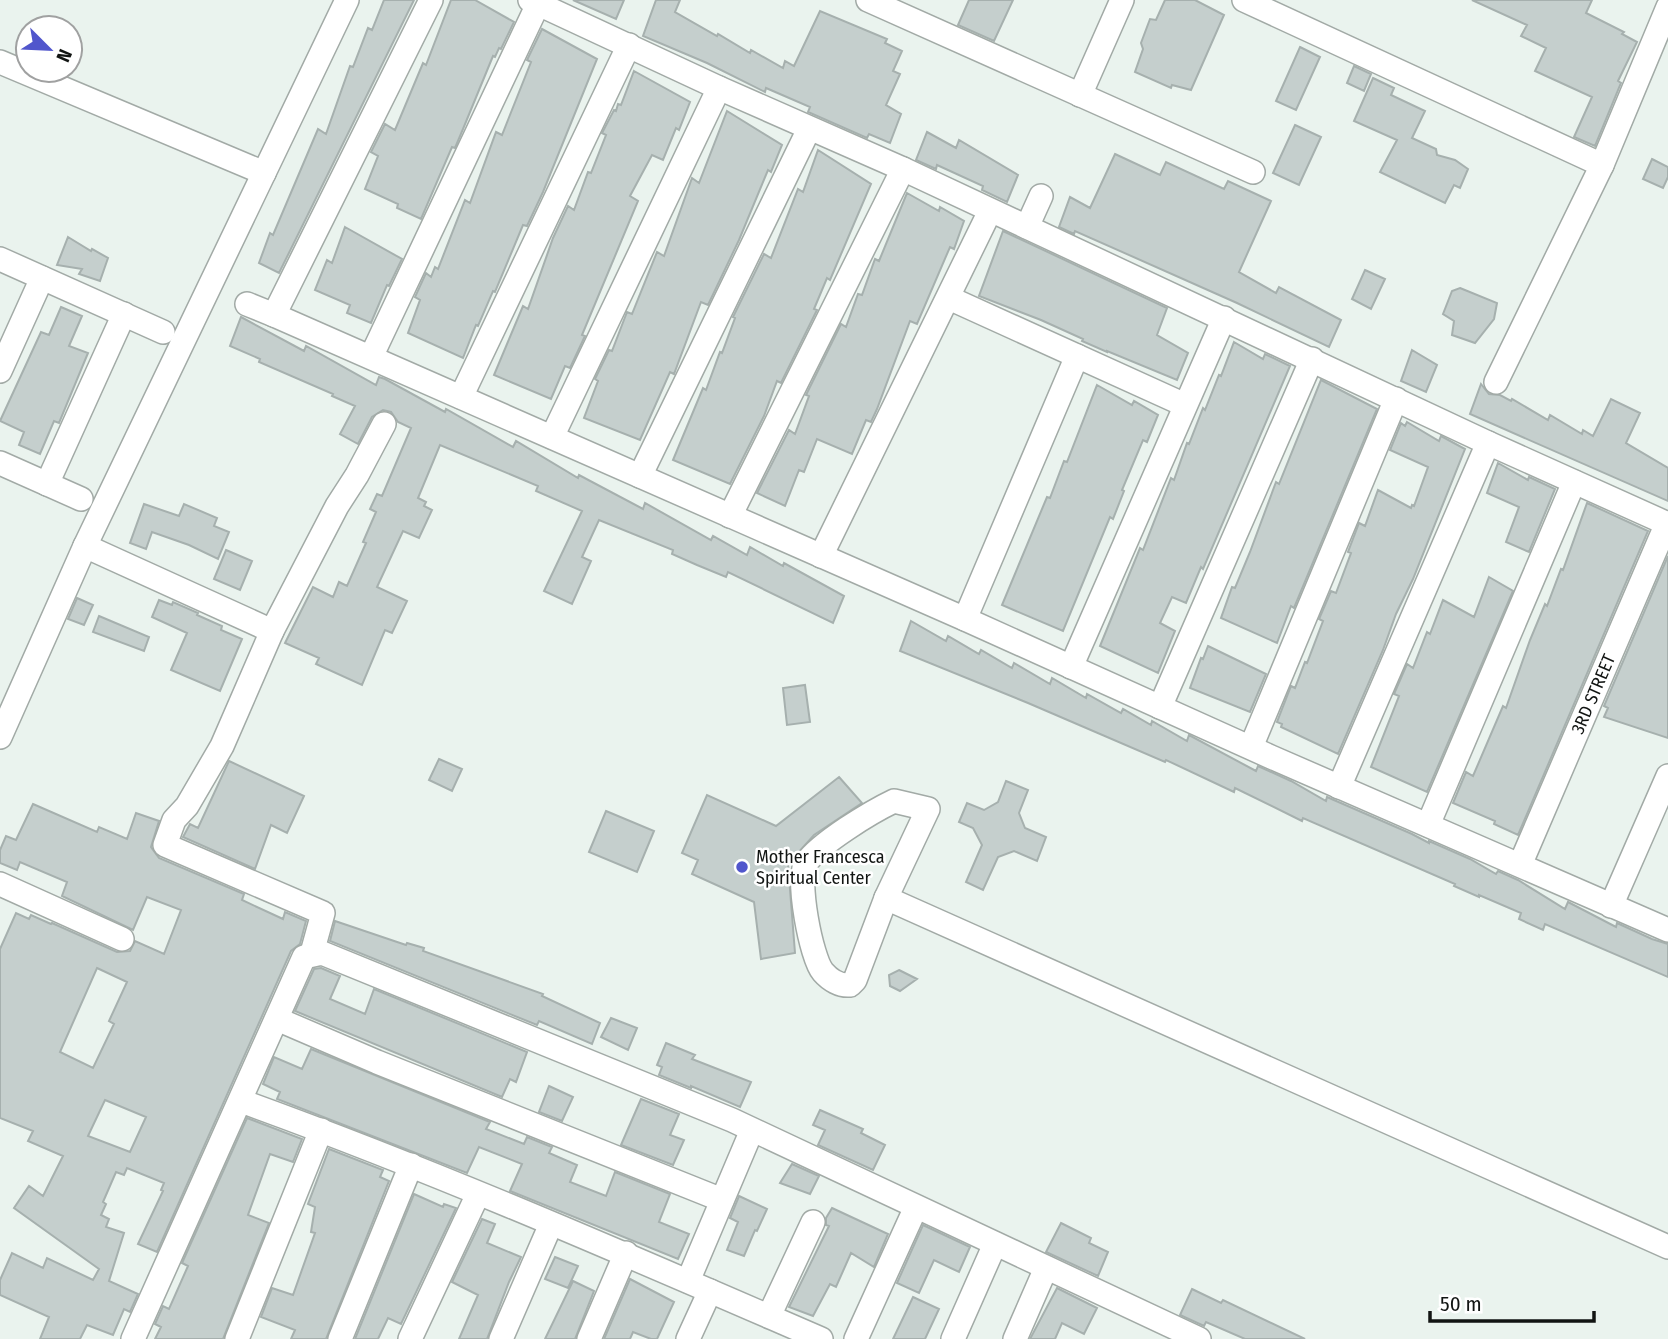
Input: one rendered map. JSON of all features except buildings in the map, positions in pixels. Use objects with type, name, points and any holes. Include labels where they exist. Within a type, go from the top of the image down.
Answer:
[{"type":"street","points":[[0,737],[85,546],[347,0]]},
{"type":"street","points":[[274,316],[431,0]]},
{"type":"street","points":[[868,0],[1253,172]]},
{"type":"street","points":[[1080,95],[1122,0]]},
{"type":"street","points":[[1244,0],[1602,164]]},
{"type":"street","points":[[1496,382],[1602,164],[1668,6],[1657,0]]},
{"type":"street","points":[[371,357],[534,2],[809,129],[903,169],[1488,443],[1668,523]]},
{"type":"street","points":[[461,397],[629,45]]},
{"type":"street","points":[[0,61],[264,173]]},
{"type":"street","points":[[552,437],[719,88]]},
{"type":"street","points":[[640,476],[809,129]]},
{"type":"street","points":[[730,516],[903,169]]},
{"type":"street","points":[[1027,227],[1041,196]]},
{"type":"street","points":[[821,556],[990,211]]},
{"type":"street","points":[[0,259],[163,332]]},
{"type":"street","points":[[0,371],[42,278]]},
{"type":"street","points":[[949,298],[1185,405]]},
{"type":"street","points":[[247,304],[1668,930]]},
{"type":"street","points":[[47,484],[124,314]]},
{"type":"street","points":[[1071,667],[1224,318]]},
{"type":"street","points":[[965,619],[1077,356]]},
{"type":"street","points":[[1160,707],[1312,359]]},
{"type":"street","points":[[1251,747],[1396,399]]},
{"type":"street","points":[[312,953],[323,913],[165,845],[174,820],[187,806],[222,747],[272,631],[337,506],[384,424]]},
{"type":"street","points":[[1339,787],[1488,443]]},
{"type":"street","points":[[0,463],[81,499]]},
{"type":"street","points":[[1428,825],[1574,482]]},
{"type":"street","name":"3RD STREET","points":[[1520,865],[1668,523]]},
{"type":"street","points":[[85,546],[272,631]]},
{"type":"street","points":[[1611,906],[1668,776]]},
{"type":"street","points":[[894,801],[928,809],[886,898],[855,980],[844,986],[833,981],[822,971],[816,959],[802,879],[806,864],[821,848],[875,810],[894,801]]},
{"type":"street","points":[[0,884],[122,939]]},
{"type":"street","points":[[886,898],[1668,1247]]},
{"type":"street","points":[[133,1339],[241,1101],[299,965],[304,957],[312,953],[322,953],[752,1130],[1189,1337]]},
{"type":"street","points":[[277,1019],[722,1200]]},
{"type":"street","points":[[241,1101],[411,1165],[626,1253],[821,1339]]},
{"type":"street","points":[[237,1339],[321,1130]]},
{"type":"street","points":[[688,1281],[752,1130]]},
{"type":"street","points":[[340,1339],[411,1165]]},
{"type":"street","points":[[410,1339],[478,1194]]},
{"type":"street","points":[[856,1339],[916,1207]]},
{"type":"street","points":[[769,1316],[813,1222]]},
{"type":"street","points":[[501,1339],[551,1224]]},
{"type":"street","points":[[953,1339],[995,1244]]},
{"type":"street","points":[[589,1339],[626,1253]]},
{"type":"street","points":[[1016,1339],[1046,1268]]},
{"type":"street","points":[[688,1339],[710,1291]]},
{"type":"place","name":"Mother Francesca Spiritual Center","points":[[742,867]]}]
